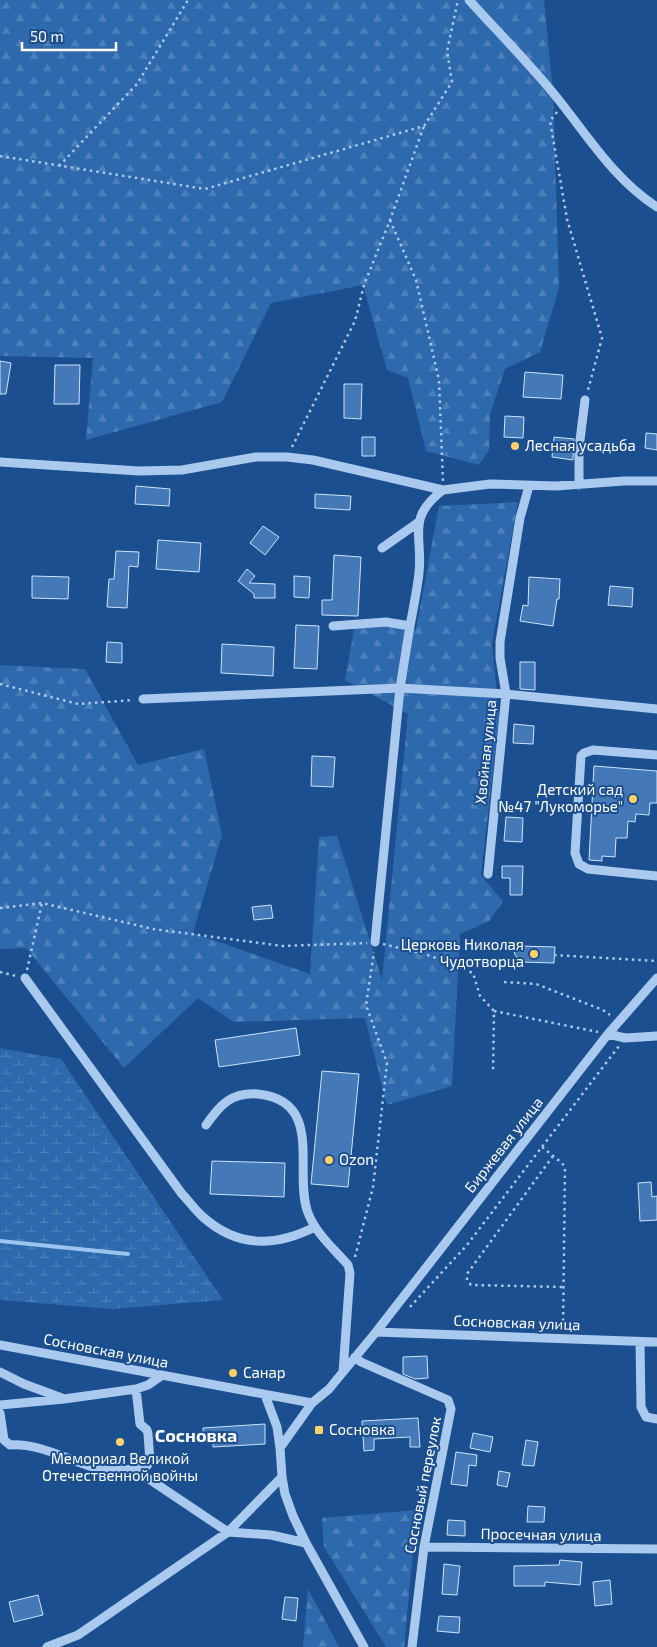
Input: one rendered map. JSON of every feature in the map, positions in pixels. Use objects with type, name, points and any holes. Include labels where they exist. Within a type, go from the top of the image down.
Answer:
[{"type":"street","points":[[468,0],[553,93],[612,168],[642,197],[657,207]]},
{"type":"street","points":[[579,485],[580,441],[585,400]]},
{"type":"street","points":[[0,462],[148,471],[182,470],[256,457],[287,457],[313,460],[444,490],[490,484],[529,486],[657,481]]},
{"type":"street","name":"Хвойная улица","points":[[488,874],[506,694],[500,658],[500,642],[520,518],[529,486]]},
{"type":"street","points":[[375,942],[400,688],[419,571],[419,522],[422,512],[430,500],[444,490]]},
{"type":"street","points":[[382,548],[419,522]]},
{"type":"street","points":[[333,626],[386,622],[410,626]]},
{"type":"street","points":[[143,699],[400,688],[506,694],[657,709]]},
{"type":"street","points":[[657,755],[593,750],[584,753],[582,756],[575,853],[579,864],[588,869],[657,876]]},
{"type":"street","points":[[25,978],[182,1194],[203,1217],[238,1239],[251,1242],[271,1241],[297,1235],[314,1226]]},
{"type":"street","name":"Биржевая улица","points":[[280,1448],[312,1404],[329,1389],[376,1332],[608,1034],[657,978]]},
{"type":"street","points":[[608,1034],[625,1038],[657,1036]]},
{"type":"street","points":[[206,1125],[216,1110],[225,1102],[237,1095],[250,1094],[266,1095],[280,1100],[292,1110],[300,1123],[304,1139],[304,1197],[307,1212],[314,1226],[348,1265],[350,1272],[343,1372]]},
{"type":"street","name":"Сосновская улица","points":[[376,1332],[657,1342]]},
{"type":"street","points":[[640,1342],[641,1407],[646,1416],[657,1419]]},
{"type":"street","name":"Сосновская улица","points":[[0,1346],[312,1404]]},
{"type":"street","name":"Сосновый переулок","points":[[355,1357],[361,1362],[448,1400],[451,1410],[424,1547],[412,1647]]},
{"type":"street","points":[[0,1372],[24,1384],[64,1399]]},
{"type":"street","points":[[0,1405],[64,1399],[136,1389],[148,1385],[160,1376]]},
{"type":"street","points":[[0,1413],[4,1440],[10,1445],[25,1444],[105,1470],[134,1469],[147,1466],[150,1461],[148,1434],[147,1430],[140,1424],[136,1389]]},
{"type":"street","points":[[265,1395],[274,1417],[280,1448],[285,1494],[293,1516],[364,1647]]},
{"type":"street","points":[[134,1469],[228,1532],[271,1535],[306,1543]]},
{"type":"street","points":[[47,1647],[78,1635],[228,1532],[282,1477]]},
{"type":"street","name":"Просечная улица","points":[[424,1547],[657,1549]]},
{"type":"path","points":[[59,166],[137,84],[188,0]]},
{"type":"path","points":[[287,457],[355,321],[364,285],[424,126],[452,82],[447,51],[458,0]]},
{"type":"path","points":[[562,104],[550,121],[567,219],[602,338],[585,400]]},
{"type":"path","points":[[0,156],[205,188],[424,126]]},
{"type":"path","points":[[390,220],[416,280],[439,380],[444,490]]},
{"type":"path","points":[[0,684],[78,704],[143,699]]},
{"type":"path","points":[[0,972],[25,978],[42,903]]},
{"type":"path","points":[[0,908],[42,903],[153,929],[283,946],[375,942],[431,956],[473,973],[480,996],[494,1011],[608,1034]]},
{"type":"path","points":[[350,1272],[373,1187],[387,1063],[366,1005],[375,942]]},
{"type":"path","points":[[554,955],[657,961]]},
{"type":"path","points":[[504,982],[536,984],[603,1010],[620,1022]]},
{"type":"path","points":[[493,1073],[494,1011]]},
{"type":"path","points":[[408,1310],[467,1245],[625,1038]]},
{"type":"path","points":[[542,1147],[565,1168],[563,1339]]},
{"type":"path","points":[[553,1156],[467,1274],[466,1280],[471,1285],[564,1286]]},
{"type":"green space","points":[[0,0],[544,0],[553,93],[559,288],[540,352],[505,369],[490,414],[489,450],[479,465],[426,451],[408,378],[387,370],[363,285],[271,303],[222,402],[86,440],[93,358],[0,356]]},
{"type":"green space","points":[[518,502],[492,643],[499,717],[481,875],[503,901],[489,921],[460,934],[452,1086],[387,1105],[365,1018],[234,1022],[198,998],[124,1068],[26,948],[0,949],[0,665],[85,669],[138,765],[204,749],[222,835],[193,933],[310,974],[319,837],[337,836],[382,980],[408,714],[345,680],[355,624],[416,629],[439,506]]},
{"type":"green space","points":[[0,1048],[61,1059],[223,1300],[112,1309],[0,1300]]},
{"type":"green space","points":[[417,1510],[404,1647],[386,1647],[324,1547],[322,1518]]},
{"type":"green space","points":[[308,1589],[339,1647],[303,1647]]},
{"type":"building","points":[[0,361],[11,363],[6,394],[0,394]]},
{"type":"building","points":[[55,365],[80,365],[79,404],[54,404]]},
{"type":"building","points":[[525,372],[563,375],[561,399],[523,397]]},
{"type":"building","points":[[344,384],[362,384],[361,419],[344,418]]},
{"type":"building","points":[[505,416],[524,417],[523,438],[504,437]]},
{"type":"building","points":[[646,433],[657,434],[657,450],[645,448]]},
{"type":"building","points":[[362,437],[375,437],[375,456],[362,456]]},
{"type":"building","points":[[554,437],[574,439],[573,460],[552,457]]},
{"type":"building","points":[[136,486],[170,489],[169,506],[135,504]]},
{"type":"building","points":[[315,494],[351,496],[350,510],[315,508]]},
{"type":"building","points":[[263,526],[279,537],[265,555],[250,543]]},
{"type":"building","points":[[158,540],[201,543],[199,572],[156,569]]},
{"type":"building","points":[[116,551],[139,552],[138,567],[129,566],[127,608],[107,607],[109,579],[114,579]]},
{"type":"building","points":[[334,555],[361,557],[358,616],[322,615],[322,600],[332,600]]},
{"type":"building","points":[[247,569],[255,576],[249,583],[275,584],[275,598],[254,598],[254,594],[238,581]]},
{"type":"building","points":[[32,576],[69,577],[68,599],[32,598]]},
{"type":"building","points":[[294,576],[310,577],[309,598],[294,597]]},
{"type":"building","points":[[529,577],[560,579],[559,599],[557,599],[553,626],[520,621],[523,605],[528,606]]},
{"type":"building","points":[[610,586],[633,588],[632,607],[608,605]]},
{"type":"building","points":[[296,625],[319,626],[317,669],[294,668]]},
{"type":"building","points":[[107,642],[122,643],[122,663],[106,662]]},
{"type":"building","points":[[222,644],[274,647],[273,676],[221,673]]},
{"type":"building","points":[[520,662],[535,662],[535,690],[520,689]]},
{"type":"building","points":[[514,724],[534,726],[533,744],[513,743]]},
{"type":"building","points":[[312,756],[335,757],[333,787],[311,786]]},
{"type":"building","points":[[594,766],[657,771],[657,803],[650,803],[649,815],[636,814],[635,822],[628,821],[627,838],[616,838],[615,857],[602,856],[602,861],[589,860]]},
{"type":"building","points":[[506,817],[523,818],[522,842],[504,841]]},
{"type":"building","points":[[502,866],[523,866],[522,895],[510,895],[510,878],[502,878]]},
{"type":"building","points":[[271,905],[273,918],[254,920],[252,907]]},
{"type":"building","name":"Церковь Николая Чудотворца","points":[[519,946],[555,947],[554,963],[520,962],[514,953]]},
{"type":"building","points":[[296,1028],[300,1055],[219,1067],[215,1040]]},
{"type":"building","points":[[322,1071],[359,1074],[348,1187],[311,1184]]},
{"type":"building","points":[[212,1161],[285,1163],[284,1197],[210,1194]]},
{"type":"building","points":[[651,1182],[652,1197],[657,1196],[657,1220],[640,1221],[638,1183]]},
{"type":"building","points":[[427,1356],[428,1378],[415,1379],[403,1374],[403,1357]]},
{"type":"building","points":[[418,1418],[420,1447],[410,1447],[410,1437],[374,1439],[374,1450],[364,1451],[362,1421]]},
{"type":"building","points":[[265,1424],[265,1444],[213,1447],[213,1442],[203,1442],[203,1428]]},
{"type":"building","points":[[473,1433],[493,1437],[490,1452],[470,1448]]},
{"type":"building","points":[[526,1440],[538,1442],[534,1466],[522,1465]]},
{"type":"building","points":[[456,1452],[477,1455],[476,1466],[469,1465],[467,1486],[451,1484]]},
{"type":"building","points":[[499,1471],[510,1473],[507,1487],[497,1485]]},
{"type":"building","points":[[528,1506],[545,1507],[544,1522],[527,1522]]},
{"type":"building","points":[[448,1520],[465,1521],[465,1536],[447,1535]]},
{"type":"building","points":[[560,1560],[582,1562],[580,1585],[545,1582],[545,1586],[514,1586],[514,1566],[559,1565]]},
{"type":"building","points":[[444,1564],[460,1566],[457,1595],[442,1594]]},
{"type":"building","points":[[610,1580],[612,1604],[595,1606],[593,1582]]},
{"type":"building","points":[[38,1595],[43,1615],[14,1622],[9,1602]]},
{"type":"building","points":[[285,1597],[298,1598],[296,1621],[282,1619]]},
{"type":"building","points":[[439,1616],[460,1617],[459,1633],[437,1631]]},
{"type":"waterway","points":[[0,1241],[128,1254]]},
{"type":"place","name":"Лесная усадьба","points":[[515,446]]},
{"type":"place","name":"Детский сад №47 \"Лукоморье\"","points":[[633,799]]},
{"type":"place","name":"Церковь Николая Чудотворца","points":[[534,954]]},
{"type":"place","name":"Ozon","points":[[329,1160]]},
{"type":"place","name":"Санар","points":[[233,1373]]},
{"type":"place","name":"Сосновка","points":[[319,1430]]},
{"type":"place","name":"Мемориал Великой Отечественной войны","points":[[120,1442]]},
{"type":"district","name":"Сосновка","points":[[196,1436]]}]
